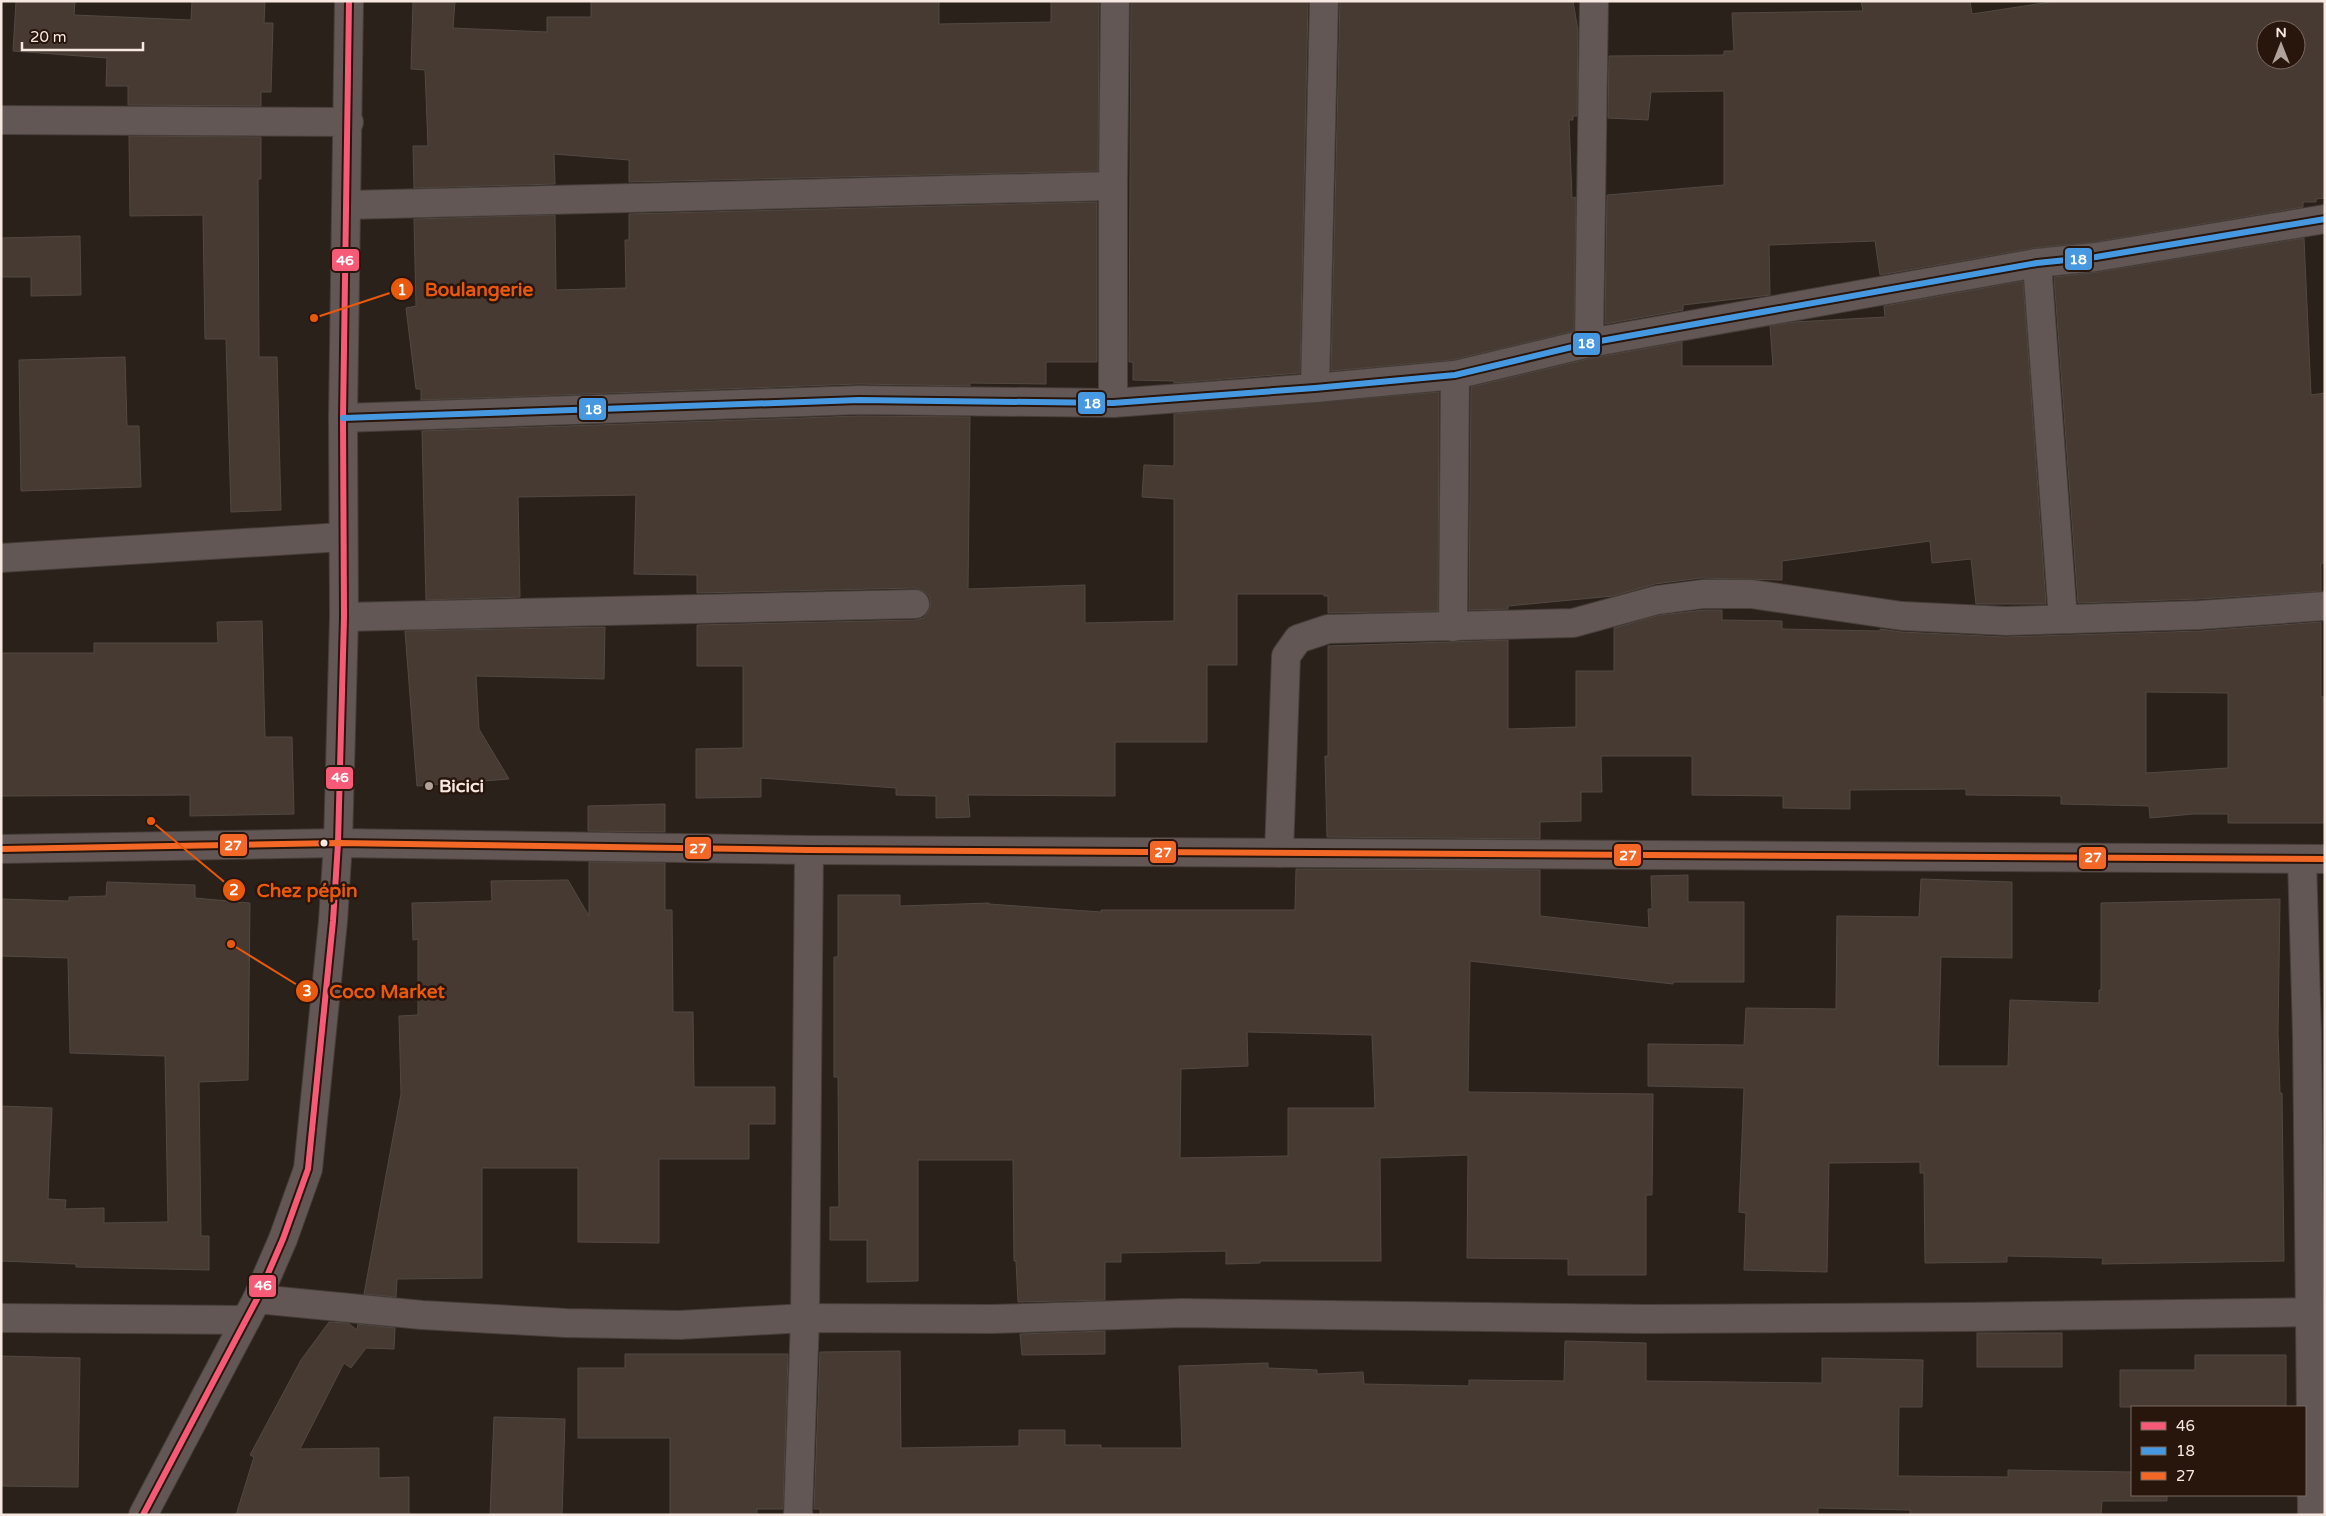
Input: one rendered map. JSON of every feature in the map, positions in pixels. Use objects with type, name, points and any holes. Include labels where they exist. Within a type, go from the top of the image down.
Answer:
[{"type":"street","points":[[143,1515],[251,1310],[284,1239],[308,1169],[333,921],[338,843],[344,617],[342,537],[349,1]]},
{"type":"street","points":[[1113,403],[1115,1]]},
{"type":"street","points":[[1315,388],[1324,1]]},
{"type":"street","points":[[1589,343],[1594,1]]},
{"type":"street","points":[[1,120],[348,122]]},
{"type":"street","points":[[347,205],[1113,186]]},
{"type":"street","points":[[343,418],[859,400],[1113,403],[1315,388],[1455,375],[1589,343],[2037,263],[2096,257],[2325,218]]},
{"type":"street","points":[[2037,263],[2063,618]]},
{"type":"street","points":[[1453,627],[1455,375]]},
{"type":"street","points":[[1,558],[342,537]]},
{"type":"street","points":[[1279,853],[1286,656],[1298,639],[1328,629],[1573,623],[1657,600],[1703,594],[1751,594],[1902,616],[2006,620],[2208,614],[2325,606]]},
{"type":"street","points":[[344,617],[915,604]]},
{"type":"street","points":[[1,849],[338,843],[809,850],[2313,859],[2307,1034],[2318,1312],[2312,1515]]},
{"type":"street","points":[[798,1515],[805,1318],[809,850]]},
{"type":"street","points":[[1,1318],[251,1310],[680,1326],[805,1318],[991,1319],[1182,1313],[1646,1319],[2318,1312]]},
{"type":"building","points":[[16,1],[75,1],[74,15],[191,20],[192,1],[265,1],[264,23],[273,23],[271,92],[261,92],[261,106],[128,105],[128,86],[106,86],[107,58],[13,51]]},
{"type":"building","points":[[413,1],[455,1],[453,28],[547,32],[547,17],[591,17],[591,1],[939,1],[939,24],[1051,22],[1051,1],[1099,1],[1098,171],[629,182],[629,160],[554,154],[555,184],[414,188],[413,146],[428,146],[425,70],[411,69]]},
{"type":"building","points":[[1131,1],[1308,1],[1300,373],[1174,383],[1174,381],[1133,380],[1133,362],[1129,362]]},
{"type":"building","points":[[1340,1],[1573,1],[1578,31],[1577,116],[1573,116],[1573,120],[1569,120],[1572,198],[1576,197],[1574,331],[1452,360],[1331,371]]},
{"type":"building","points":[[1861,1],[1970,1],[1972,14],[2057,1],[2325,1],[2325,198],[2316,199],[2316,202],[2303,202],[2303,207],[2094,242],[2034,248],[1880,275],[1875,241],[1769,245],[1770,295],[1683,305],[1683,310],[1605,324],[1607,195],[1724,185],[1724,91],[1651,92],[1648,120],[1608,118],[1609,56],[1724,55],[1724,51],[1734,51],[1732,13],[1863,11]]},
{"type":"building","points":[[129,136],[261,137],[261,179],[258,179],[259,357],[277,357],[281,510],[231,512],[226,339],[205,339],[203,215],[130,216]]},
{"type":"building","points":[[1097,202],[1097,362],[1046,362],[1046,384],[970,383],[970,386],[858,384],[421,400],[421,389],[416,389],[406,308],[416,306],[414,219],[555,215],[556,290],[626,288],[625,240],[629,240],[629,214]]},
{"type":"building","points":[[80,236],[81,295],[31,296],[31,277],[1,277],[1,238]]},
{"type":"building","points":[[2304,238],[2311,395],[2325,393],[2325,563],[2321,563],[2321,591],[2199,599],[2078,603],[2054,277],[2098,272]]},
{"type":"building","points":[[2023,281],[2046,604],[1976,604],[1971,559],[1932,563],[1930,541],[1782,561],[1782,580],[1701,578],[1655,584],[1613,596],[1508,606],[1508,609],[1469,610],[1471,387],[1592,358],[1682,342],[1682,366],[1773,366],[1770,326],[1794,322],[1885,317],[1884,306]]},
{"type":"building","points":[[125,357],[127,426],[139,426],[141,487],[21,491],[19,360]]},
{"type":"building","points":[[1439,392],[1438,611],[1328,613],[1328,596],[1324,596],[1324,594],[1237,594],[1237,665],[1207,665],[1207,742],[1115,742],[1115,796],[968,795],[970,817],[936,818],[936,796],[896,795],[896,788],[761,778],[761,797],[696,798],[696,749],[743,748],[743,666],[697,666],[697,625],[915,620],[923,618],[928,612],[931,603],[929,596],[915,588],[697,593],[697,575],[634,574],[636,495],[518,497],[520,597],[426,600],[422,431],[859,416],[970,417],[968,589],[1085,585],[1085,623],[1174,621],[1174,499],[1142,497],[1144,465],[1174,466],[1174,414]]},
{"type":"building","points":[[1722,610],[1722,620],[1782,621],[1782,629],[1880,631],[1880,629],[1901,632],[2005,637],[2201,631],[2321,622],[2321,697],[2325,697],[2325,823],[2228,823],[2228,814],[2193,814],[2150,818],[2149,806],[2061,804],[2061,796],[1966,795],[1966,789],[1850,790],[1850,809],[1783,808],[1783,796],[1692,795],[1692,756],[1601,756],[1602,792],[1581,792],[1581,821],[1540,822],[1540,839],[1327,837],[1325,756],[1328,756],[1328,646],[1508,640],[1508,729],[1576,727],[1576,671],[1614,671],[1614,628],[1660,615]],"holes":[[[2146,692],[2228,693],[2228,768],[2146,773]]]},
{"type":"building","points":[[262,621],[265,737],[292,737],[294,814],[190,816],[190,795],[1,796],[1,653],[94,653],[94,643],[218,643],[217,622]]},
{"type":"building","points":[[605,627],[604,679],[476,676],[479,729],[509,779],[417,786],[405,631]]},
{"type":"building","points":[[665,804],[665,832],[588,831],[588,806]]},
{"type":"building","points":[[589,862],[665,863],[665,910],[672,910],[673,1012],[693,1012],[694,1087],[775,1087],[775,1124],[749,1124],[749,1159],[659,1159],[659,1243],[578,1242],[578,1168],[482,1168],[482,1278],[397,1279],[396,1297],[364,1294],[401,1094],[399,1016],[418,1015],[418,939],[413,940],[412,903],[492,901],[491,881],[568,880],[589,916]]},
{"type":"building","points":[[1296,869],[1540,870],[1540,916],[1649,928],[1648,909],[1652,909],[1651,876],[1688,875],[1688,902],[1744,902],[1744,982],[1673,982],[1673,984],[1470,961],[1468,1092],[1653,1094],[1652,1195],[1646,1195],[1646,1275],[1568,1275],[1568,1259],[1467,1258],[1468,1155],[1380,1158],[1381,1261],[1260,1261],[1260,1263],[1226,1264],[1226,1251],[1121,1253],[1121,1262],[1105,1262],[1105,1300],[1018,1302],[1016,1261],[1014,1261],[1013,1160],[918,1160],[918,1281],[867,1282],[867,1240],[830,1240],[830,1207],[839,1207],[838,1077],[834,1077],[834,957],[838,957],[838,895],[900,895],[900,906],[989,903],[1101,912],[1101,910],[1295,910]],"holes":[[[1247,1032],[1372,1035],[1375,1108],[1288,1108],[1288,1156],[1180,1158],[1181,1069],[1248,1066]]]},
{"type":"building","points":[[1921,879],[2012,882],[2012,958],[1941,957],[1938,1066],[2008,1066],[2010,1000],[2099,1003],[2099,990],[2101,990],[2101,903],[2280,899],[2278,1033],[2280,1093],[2282,1093],[2284,1261],[2102,1264],[2103,1258],[2007,1256],[2007,1262],[1925,1263],[1924,1173],[1920,1173],[1920,1162],[1829,1163],[1827,1272],[1744,1270],[1746,1213],[1739,1212],[1744,1088],[1648,1086],[1648,1044],[1744,1045],[1746,1008],[1836,1009],[1837,916],[1919,917]]},
{"type":"building","points":[[107,882],[195,885],[195,898],[250,903],[248,1080],[199,1082],[201,1236],[209,1236],[209,1270],[76,1267],[76,1264],[1,1261],[1,1106],[52,1108],[48,1199],[66,1200],[65,1209],[104,1208],[104,1223],[168,1222],[165,1056],[70,1053],[68,958],[1,956],[1,899],[69,901],[69,897],[106,896]]},
{"type":"building","points":[[329,1322],[348,1323],[357,1330],[358,1324],[395,1328],[394,1349],[366,1348],[351,1368],[344,1363],[300,1449],[379,1448],[379,1478],[409,1477],[409,1515],[236,1515],[254,1457],[250,1455],[301,1360]]},
{"type":"building","points":[[1105,1331],[1105,1354],[1022,1355],[1020,1334]]},
{"type":"building","points":[[1977,1333],[2062,1333],[2062,1367],[1977,1367]]},
{"type":"building","points":[[1565,1341],[1646,1343],[1646,1381],[1822,1383],[1822,1358],[1923,1360],[1922,1407],[1899,1407],[1898,1476],[2008,1477],[2008,1470],[2131,1472],[2131,1496],[2167,1496],[2167,1501],[2102,1501],[2101,1515],[1910,1515],[1910,1510],[1818,1508],[1818,1515],[820,1515],[820,1509],[814,1509],[820,1352],[900,1351],[901,1448],[1019,1446],[1019,1430],[1065,1430],[1065,1445],[1101,1445],[1101,1448],[1182,1448],[1179,1366],[1268,1363],[1268,1368],[1317,1370],[1317,1374],[1363,1372],[1364,1384],[1469,1386],[1469,1380],[1564,1381]]},
{"type":"building","points":[[625,1354],[788,1354],[783,1509],[757,1509],[757,1515],[670,1515],[670,1438],[578,1438],[578,1368],[625,1368]]},
{"type":"building","points":[[2195,1355],[2286,1355],[2286,1406],[2120,1407],[2120,1370],[2195,1370]]},
{"type":"building","points":[[1,1356],[80,1358],[78,1487],[1,1486]]},
{"type":"building","points":[[494,1417],[565,1419],[562,1515],[490,1515]]},
{"type":"transit line","name":"46","points":[[143,1515],[257,1299],[283,1239],[308,1169],[333,921],[338,843],[344,617],[343,418],[349,1]]},
{"type":"transit line","name":"18","points":[[343,418],[859,400],[1113,403],[1315,388],[1455,375],[1589,343],[2037,263],[2096,257],[2325,219]]},
{"type":"transit line","name":"27","points":[[1,849],[338,843],[809,850],[2325,859]]},
{"type":"place","name":"Boulangerie","points":[[314,318]]},
{"type":"place","name":"Bicici","points":[[429,786]]},
{"type":"place","name":"Chez pépin","points":[[151,821]]},
{"type":"place","name":"Coco Market","points":[[231,944]]}]
